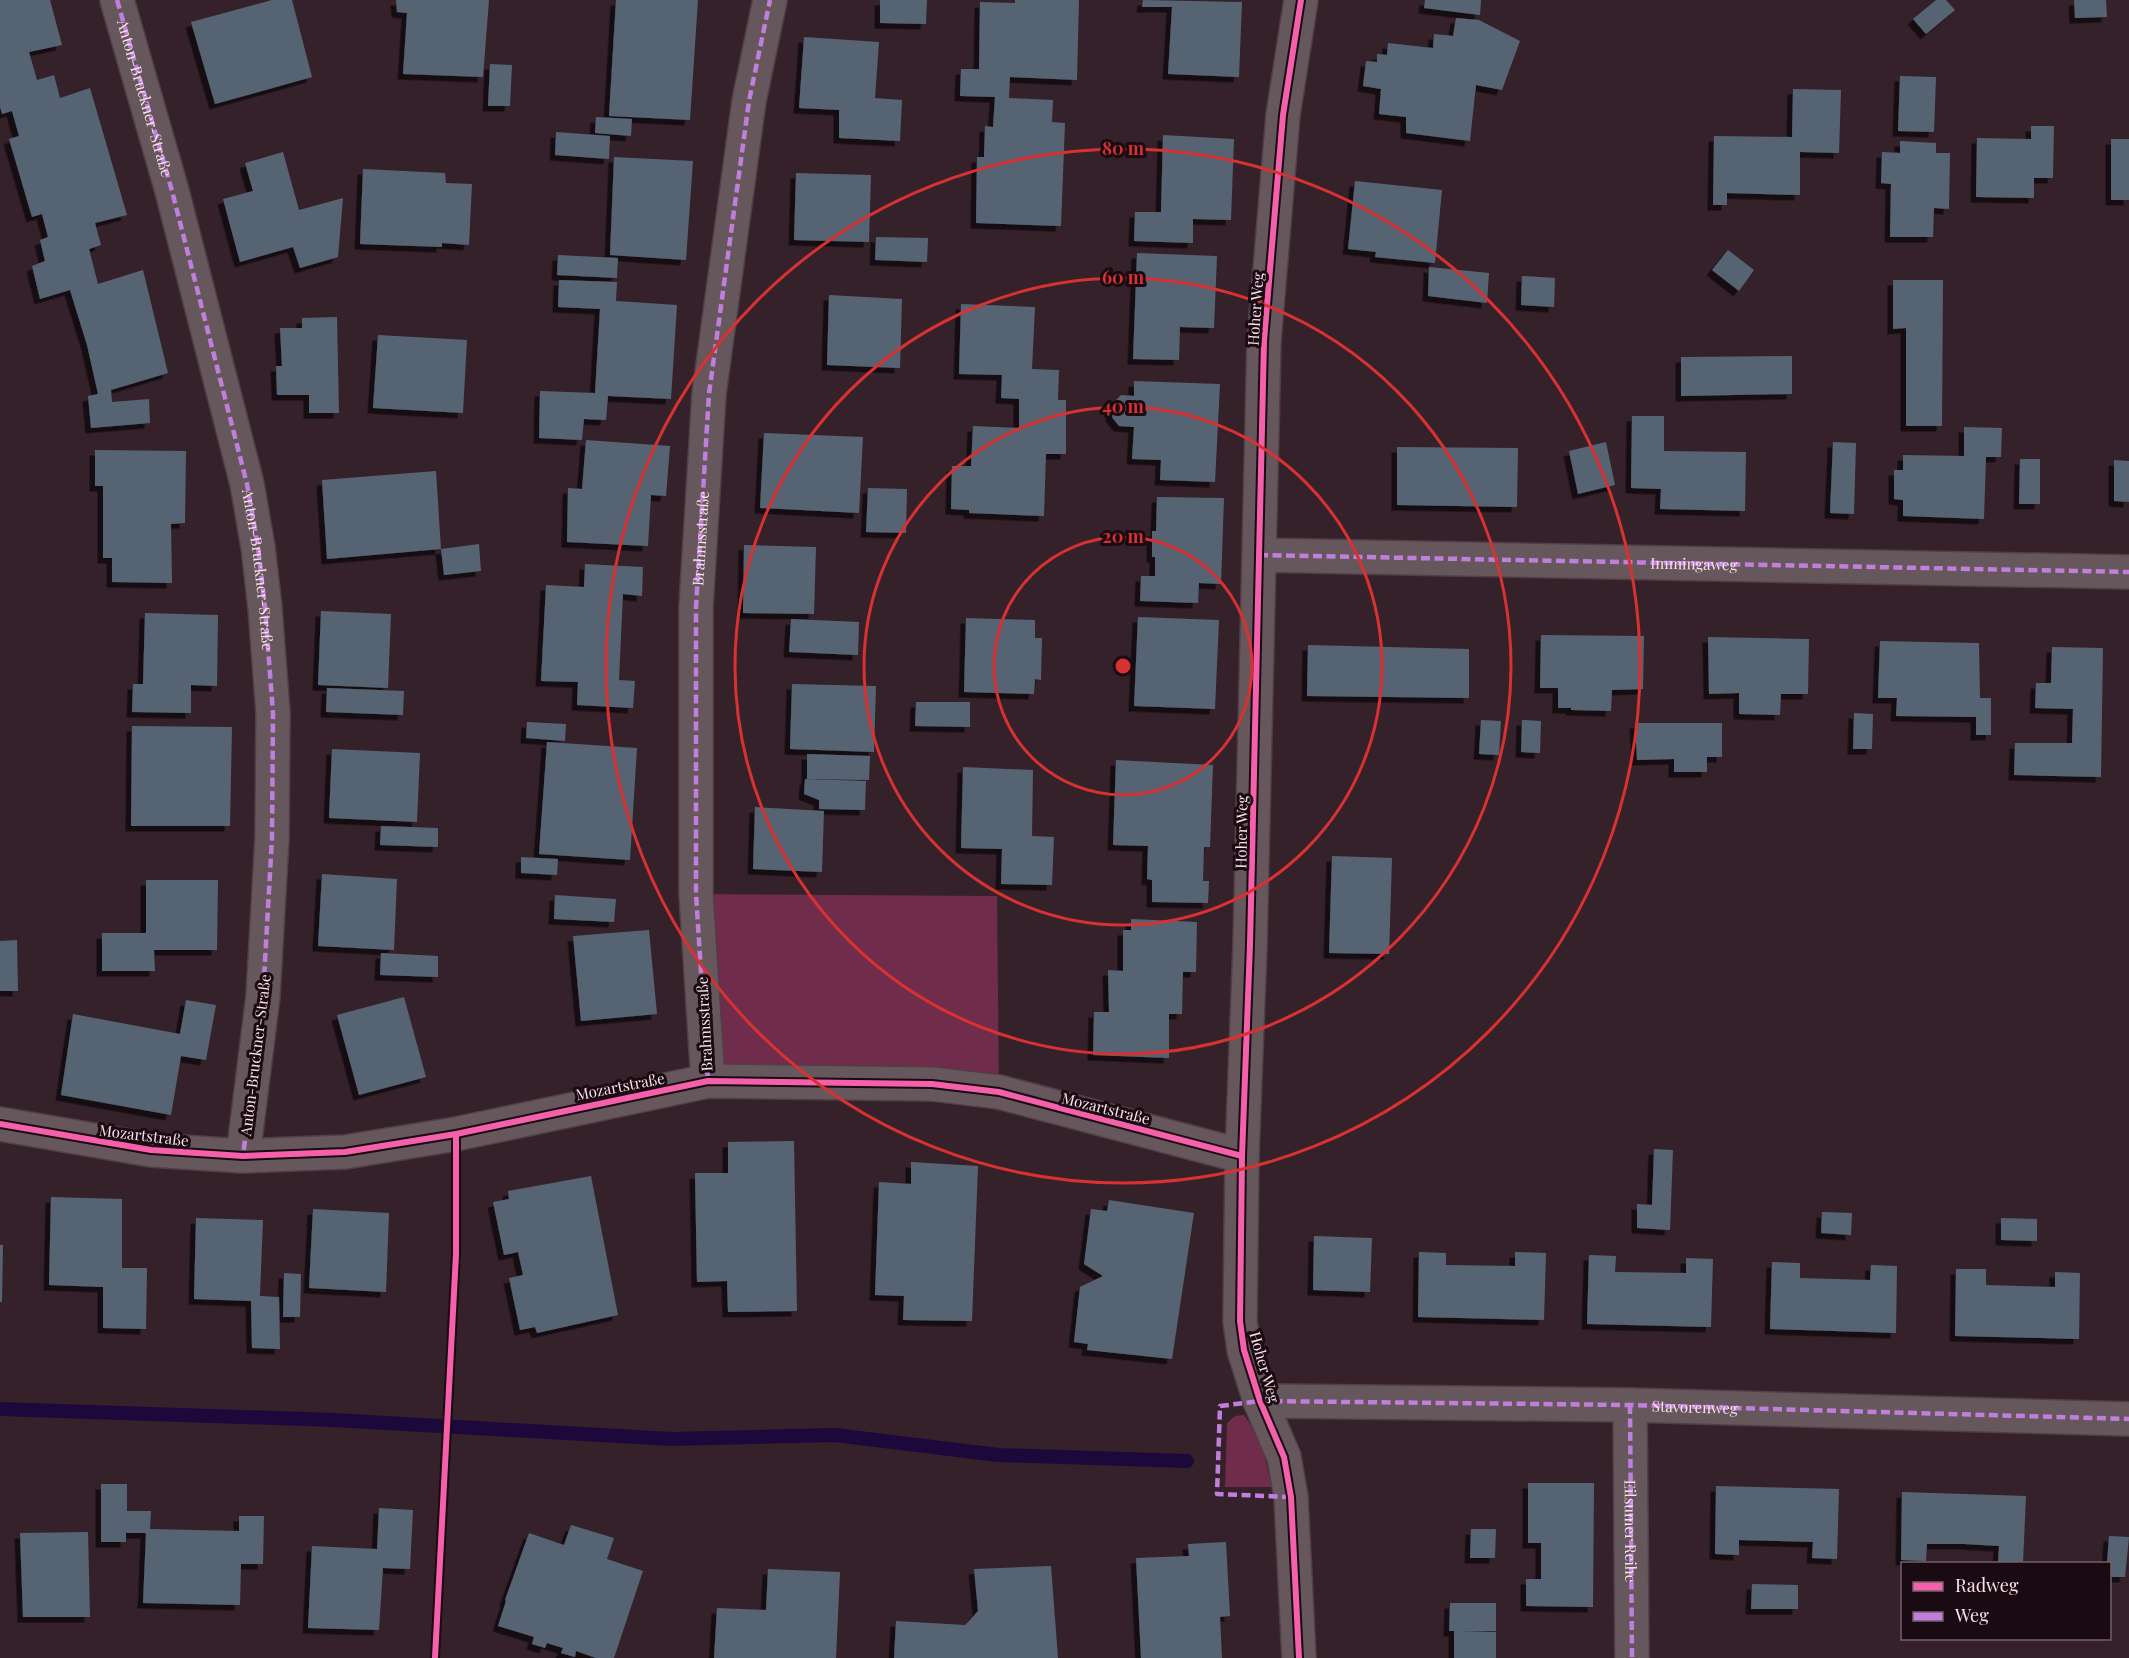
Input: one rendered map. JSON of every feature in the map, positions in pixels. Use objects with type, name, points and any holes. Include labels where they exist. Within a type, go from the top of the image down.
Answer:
[{"type":"street","name":"Anton-Bruckner-Straße","points":[[117,0],[172,191],[247,484],[258,547],[265,608],[273,713],[272,838],[263,996],[243,1156]]},
{"type":"street","name":"Brahmsstraße","points":[[708,1081],[696,894],[697,584],[708,394],[749,101],[770,0]]},
{"type":"street","name":"Hoher Weg","points":[[1299,1658],[1291,1497],[1284,1457],[1260,1401],[1244,1350],[1240,1321],[1242,1156],[1250,945],[1264,341],[1283,115],[1301,0]]},
{"type":"street","name":"Immingaweg","points":[[1259,555],[2129,572]]},
{"type":"street","name":"Mozartstraße","points":[[0,1124],[151,1150],[243,1156],[345,1152],[456,1134],[708,1081],[932,1084],[999,1092],[1242,1156]]},
{"type":"street","name":"Stavorenweg","points":[[1260,1401],[1630,1405],[2129,1419]]},
{"type":"street","name":"Eilsumer Reihe","points":[[1630,1405],[1632,1658]]},
{"type":"shaded area","points":[[696,894],[997,896],[999,1092],[708,1081]]},
{"type":"shaded area","points":[[1244,1415],[1260,1438],[1272,1487],[1225,1487],[1227,1423],[1235,1416]]},
{"type":"building","points":[[0,0],[50,0],[62,45],[29,52],[37,80],[54,75],[60,98],[90,88],[127,215],[95,223],[101,245],[89,249],[98,284],[143,270],[168,373],[111,390],[112,402],[149,399],[150,423],[91,428],[88,396],[98,394],[87,345],[70,290],[40,299],[32,266],[45,261],[40,240],[48,237],[42,214],[32,217],[9,139],[19,136],[12,111],[2,114],[0,107]]},
{"type":"building","points":[[272,0],[292,0],[312,77],[215,104],[191,22]]},
{"type":"building","points":[[396,0],[489,0],[483,77],[403,74],[407,13],[397,12]]},
{"type":"building","points":[[616,0],[698,0],[690,120],[609,116]]},
{"type":"building","points":[[880,0],[927,0],[926,24],[880,23]]},
{"type":"building","points":[[1015,0],[1079,0],[1077,80],[1010,77],[1009,98],[1053,100],[1052,122],[1065,123],[1061,226],[976,223],[977,157],[984,157],[985,126],[993,127],[995,97],[960,96],[961,69],[979,69],[980,2],[1015,3]]},
{"type":"building","points":[[1143,0],[1242,2],[1239,77],[1168,74],[1172,7],[1142,7]]},
{"type":"building","points":[[1425,0],[1481,0],[1480,15],[1424,8]]},
{"type":"building","points":[[1936,0],[1946,0],[1955,10],[1926,34],[1913,19]]},
{"type":"building","points":[[2074,0],[2106,0],[2107,17],[2075,18]]},
{"type":"building","points":[[1456,18],[1479,20],[1520,41],[1502,90],[1476,85],[1470,141],[1406,133],[1406,117],[1379,114],[1381,89],[1363,86],[1366,61],[1377,62],[1377,54],[1387,55],[1388,43],[1433,48],[1434,34],[1453,36]]},
{"type":"building","points":[[804,37],[879,42],[875,98],[902,100],[900,141],[839,138],[839,110],[799,108]]},
{"type":"building","points":[[490,64],[512,65],[510,106],[488,106]]},
{"type":"building","points":[[1900,76],[1936,77],[1934,132],[1898,131]]},
{"type":"building","points":[[1793,89],[1841,90],[1839,153],[1800,152],[1800,195],[1727,193],[1727,205],[1713,205],[1714,136],[1792,137]]},
{"type":"building","points":[[596,117],[632,119],[631,136],[595,133]]},
{"type":"building","points":[[2031,126],[2054,126],[2053,178],[2034,178],[2034,198],[1976,197],[1977,138],[2031,139]]},
{"type":"building","points":[[556,132],[610,136],[609,159],[555,155]]},
{"type":"building","points":[[1163,135],[1234,139],[1231,220],[1193,219],[1193,243],[1134,241],[1135,212],[1161,212]]},
{"type":"building","points":[[2111,139],[2129,139],[2129,200],[2111,200]]},
{"type":"building","points":[[1900,141],[1936,143],[1936,153],[1950,153],[1949,209],[1934,208],[1933,237],[1890,237],[1891,184],[1881,183],[1882,152],[1900,153]]},
{"type":"building","points":[[283,152],[299,210],[343,198],[338,257],[300,268],[293,247],[240,262],[223,199],[253,191],[245,163]]},
{"type":"building","points":[[614,157],[693,161],[686,260],[610,255]]},
{"type":"building","points":[[363,169],[445,173],[446,183],[472,184],[469,245],[442,243],[442,247],[360,244]]},
{"type":"building","points":[[796,173],[871,175],[869,242],[794,240]]},
{"type":"building","points":[[1355,181],[1442,190],[1435,263],[1375,257],[1376,252],[1348,249]]},
{"type":"building","points":[[876,237],[928,238],[927,262],[875,260]]},
{"type":"building","points":[[1728,250],[1754,270],[1739,291],[1712,270]]},
{"type":"building","points":[[1137,253],[1217,256],[1214,328],[1180,327],[1179,360],[1133,359]]},
{"type":"building","points":[[558,255],[618,258],[617,278],[557,275]]},
{"type":"building","points":[[1429,267],[1489,273],[1487,303],[1428,296]]},
{"type":"building","points":[[1522,276],[1555,278],[1554,307],[1521,305]]},
{"type":"building","points":[[559,280],[617,282],[616,301],[677,305],[671,399],[608,396],[606,420],[584,419],[582,440],[539,438],[540,391],[595,393],[600,309],[558,307]]},
{"type":"building","points":[[1893,280],[1943,280],[1942,426],[1906,426],[1906,328],[1893,329]]},
{"type":"building","points":[[829,295],[902,299],[900,368],[827,365]]},
{"type":"building","points":[[961,304],[1035,307],[1032,369],[1059,370],[1058,400],[1066,400],[1066,454],[1046,454],[1044,516],[969,513],[969,510],[951,509],[952,466],[971,466],[973,426],[1019,428],[1019,399],[1001,398],[1002,375],[959,374]]},
{"type":"building","points":[[337,317],[339,413],[309,413],[309,395],[277,395],[276,366],[282,366],[280,328],[302,328],[302,318]]},
{"type":"building","points":[[378,335],[467,340],[463,413],[373,408]]},
{"type":"building","points":[[1792,356],[1792,394],[1681,396],[1681,357]]},
{"type":"building","points":[[1134,381],[1220,384],[1215,482],[1160,480],[1161,460],[1132,459],[1134,427],[1119,426],[1111,416],[1113,403],[1121,395],[1134,396]]},
{"type":"building","points":[[1632,416],[1664,416],[1664,451],[1746,452],[1745,511],[1660,509],[1661,489],[1631,488]]},
{"type":"building","points":[[1964,427],[2002,428],[2001,457],[1986,457],[1984,519],[1903,516],[1903,500],[1894,499],[1894,470],[1903,470],[1903,455],[1964,456]]},
{"type":"building","points":[[764,433],[863,437],[859,513],[760,508]]},
{"type":"building","points":[[586,440],[670,446],[666,496],[651,495],[648,546],[567,542],[568,488],[582,489]]},
{"type":"building","points":[[1606,442],[1615,485],[1578,494],[1569,451]]},
{"type":"building","points":[[1833,442],[1856,443],[1854,514],[1830,513]]},
{"type":"building","points":[[1397,447],[1518,448],[1517,507],[1397,505]]},
{"type":"building","points":[[95,450],[186,451],[185,523],[171,524],[172,583],[112,582],[112,558],[103,558],[103,486],[95,486]]},
{"type":"building","points":[[2020,459],[2040,459],[2040,504],[2019,504]]},
{"type":"building","points":[[2114,460],[2129,461],[2129,502],[2114,501]]},
{"type":"building","points":[[436,471],[441,549],[327,559],[322,480]]},
{"type":"building","points":[[868,488],[907,489],[906,533],[866,532]]},
{"type":"building","points":[[1157,497],[1224,498],[1221,584],[1199,583],[1198,603],[1140,601],[1141,576],[1155,576],[1152,531],[1156,531]]},
{"type":"building","points":[[479,544],[481,571],[444,575],[441,549]]},
{"type":"building","points":[[744,545],[816,547],[814,614],[743,613]]},
{"type":"building","points":[[585,564],[643,567],[642,596],[623,594],[619,680],[635,681],[633,708],[577,705],[578,682],[541,681],[546,585],[584,587]]},
{"type":"building","points":[[321,611],[391,614],[388,688],[318,685]]},
{"type":"building","points":[[145,613],[218,615],[217,686],[191,685],[191,713],[132,712],[133,684],[143,684]]},
{"type":"building","points":[[1138,617],[1219,620],[1215,709],[1134,706]]},
{"type":"building","points":[[966,618],[1035,620],[1035,638],[1042,638],[1041,680],[1035,679],[1034,694],[964,692]]},
{"type":"building","points":[[791,619],[859,622],[858,655],[789,652]]},
{"type":"building","points":[[1541,635],[1644,636],[1643,689],[1612,690],[1611,711],[1558,708],[1558,688],[1540,688]]},
{"type":"building","points":[[1708,637],[1809,639],[1808,694],[1781,694],[1780,715],[1739,714],[1739,693],[1709,694]]},
{"type":"building","points":[[1880,641],[1979,643],[1980,698],[1991,698],[1991,735],[1976,735],[1976,717],[1896,716],[1897,698],[1878,698]]},
{"type":"building","points":[[1308,645],[1469,649],[1469,698],[1307,696]]},
{"type":"building","points":[[2052,647],[2103,648],[2101,777],[2014,775],[2015,743],[2072,743],[2073,709],[2035,708],[2036,683],[2051,683]]},
{"type":"building","points":[[792,684],[876,686],[874,752],[790,749]]},
{"type":"building","points":[[327,688],[404,691],[403,715],[326,712]]},
{"type":"building","points":[[916,702],[970,702],[970,727],[915,726]]},
{"type":"building","points":[[1854,713],[1873,714],[1872,749],[1853,749]]},
{"type":"building","points":[[1481,720],[1501,721],[1499,755],[1479,754]]},
{"type":"building","points":[[1522,720],[1541,721],[1540,753],[1521,752]]},
{"type":"building","points":[[527,722],[566,724],[565,741],[526,738]]},
{"type":"building","points":[[1635,723],[1722,723],[1722,757],[1707,757],[1707,772],[1674,772],[1674,759],[1637,760]]},
{"type":"building","points":[[132,726],[232,727],[230,826],[131,826]]},
{"type":"building","points":[[547,742],[637,748],[630,860],[539,854]]},
{"type":"building","points":[[332,749],[420,753],[417,822],[329,818]]},
{"type":"building","points":[[807,754],[870,756],[869,780],[807,779]]},
{"type":"building","points":[[1116,760],[1213,765],[1210,847],[1204,847],[1203,881],[1209,881],[1208,903],[1152,902],[1152,880],[1147,879],[1148,846],[1113,845]]},
{"type":"building","points":[[963,767],[1033,770],[1032,836],[1054,837],[1052,885],[1001,884],[1002,849],[961,848]]},
{"type":"building","points":[[805,779],[866,781],[865,810],[819,809],[819,800],[804,794]]},
{"type":"building","points":[[755,807],[824,811],[822,872],[753,869]]},
{"type":"building","points":[[381,826],[438,828],[438,847],[380,845]]},
{"type":"building","points":[[1332,856],[1392,858],[1389,954],[1329,953]]},
{"type":"building","points":[[521,857],[558,859],[557,875],[521,873]]},
{"type":"building","points":[[322,874],[397,879],[394,950],[318,946]]},
{"type":"building","points":[[146,880],[218,880],[217,950],[154,950],[155,971],[102,971],[102,933],[146,933]]},
{"type":"building","points":[[555,895],[616,899],[614,922],[554,919]]},
{"type":"building","points":[[1131,919],[1197,922],[1196,972],[1183,972],[1182,1014],[1169,1014],[1169,1058],[1093,1055],[1094,1012],[1109,1012],[1108,970],[1123,971],[1123,930],[1131,930]]},
{"type":"building","points":[[649,930],[657,1014],[581,1021],[573,936]]},
{"type":"building","points":[[17,940],[18,991],[0,991],[0,941]]},
{"type":"building","points":[[381,953],[438,956],[438,977],[380,975]]},
{"type":"building","points":[[404,997],[426,1077],[359,1095],[337,1015]]},
{"type":"building","points":[[186,1000],[216,1005],[206,1060],[181,1056],[171,1115],[61,1095],[73,1014],[180,1034]]},
{"type":"building","points":[[794,1141],[797,1311],[728,1312],[727,1281],[697,1282],[695,1173],[728,1173],[728,1142]]},
{"type":"building","points":[[1654,1149],[1673,1150],[1670,1230],[1637,1228],[1637,1204],[1652,1205]]},
{"type":"building","points":[[911,1162],[978,1166],[972,1321],[903,1320],[904,1296],[875,1295],[879,1182],[911,1184]]},
{"type":"building","points":[[591,1176],[618,1315],[537,1333],[535,1327],[520,1330],[509,1278],[523,1275],[518,1252],[504,1255],[493,1202],[509,1199],[508,1191]]},
{"type":"building","points":[[51,1197],[122,1199],[122,1268],[147,1268],[146,1329],[103,1328],[103,1287],[49,1285]]},
{"type":"building","points":[[1109,1200],[1194,1213],[1172,1359],[1087,1350],[1088,1344],[1074,1342],[1080,1287],[1103,1276],[1084,1264],[1091,1209],[1107,1211]]},
{"type":"building","points":[[313,1209],[389,1213],[386,1292],[309,1288]]},
{"type":"building","points":[[1822,1212],[1852,1213],[1851,1235],[1821,1233]]},
{"type":"building","points":[[196,1218],[263,1220],[260,1296],[279,1297],[280,1349],[252,1348],[251,1301],[194,1299]]},
{"type":"building","points":[[2001,1218],[2037,1219],[2037,1241],[2001,1240]]},
{"type":"building","points":[[1314,1236],[1372,1238],[1370,1292],[1313,1290]]},
{"type":"building","points":[[0,1245],[3,1245],[2,1302],[0,1302]]},
{"type":"building","points":[[1419,1252],[1446,1253],[1446,1265],[1515,1266],[1515,1252],[1546,1253],[1544,1320],[1418,1317]]},
{"type":"building","points":[[1589,1255],[1616,1256],[1615,1272],[1686,1273],[1686,1258],[1713,1259],[1711,1327],[1587,1324]]},
{"type":"building","points":[[1772,1262],[1800,1263],[1800,1278],[1870,1280],[1871,1265],[1897,1266],[1896,1333],[1770,1329]]},
{"type":"building","points":[[1956,1269],[1986,1269],[1986,1285],[2055,1287],[2055,1272],[2080,1273],[2079,1339],[1955,1336]]},
{"type":"building","points":[[284,1273],[301,1274],[300,1317],[283,1317]]},
{"type":"building","points":[[1528,1483],[1594,1483],[1593,1607],[1526,1606],[1526,1579],[1541,1579],[1541,1543],[1528,1543]]},
{"type":"building","points":[[101,1484],[127,1484],[127,1511],[151,1511],[150,1529],[239,1531],[239,1516],[264,1516],[263,1564],[241,1564],[240,1605],[143,1603],[146,1533],[126,1533],[126,1542],[101,1542]]},
{"type":"building","points":[[1716,1486],[1839,1489],[1837,1559],[1812,1558],[1813,1542],[1739,1540],[1739,1555],[1715,1554]]},
{"type":"building","points":[[1902,1492],[2026,1496],[2023,1562],[1998,1562],[1999,1546],[1964,1544],[1927,1544],[1926,1561],[1901,1560]]},
{"type":"building","points":[[379,1508],[413,1510],[410,1569],[383,1568],[379,1630],[308,1628],[312,1546],[377,1549]]},
{"type":"building","points":[[571,1525],[614,1538],[607,1559],[643,1571],[614,1658],[596,1658],[576,1651],[575,1657],[561,1653],[563,1648],[547,1643],[545,1648],[532,1644],[534,1637],[498,1626],[529,1533],[564,1545]]},
{"type":"building","points":[[1471,1529],[1496,1529],[1495,1558],[1470,1558]]},
{"type":"building","points":[[88,1532],[90,1617],[23,1617],[20,1533]]},
{"type":"building","points":[[2109,1536],[2129,1537],[2125,1577],[2111,1577],[2111,1562],[2107,1562]]},
{"type":"building","points":[[1226,1542],[1230,1616],[1220,1617],[1222,1658],[1141,1658],[1136,1558],[1189,1556],[1188,1544]]},
{"type":"building","points":[[1051,1566],[1058,1658],[894,1658],[896,1621],[965,1625],[970,1620],[978,1611],[974,1569]]},
{"type":"building","points":[[768,1569],[840,1572],[836,1658],[714,1658],[717,1608],[766,1610]]},
{"type":"building","points":[[1752,1584],[1798,1585],[1798,1609],[1751,1609]]},
{"type":"building","points":[[1450,1603],[1496,1603],[1496,1631],[1459,1632],[1496,1632],[1496,1658],[1454,1658],[1454,1631],[1449,1631]]},
{"type":"waterway","points":[[0,1409],[334,1420],[671,1439],[835,1435],[998,1455],[1187,1461]]},
{"type":"marked path","points":[[117,0],[172,191],[247,484],[258,547],[265,608],[273,713],[272,838],[263,996],[243,1156]]},
{"type":"marked path","points":[[708,1081],[696,894],[696,607],[709,394],[749,101],[770,0]]},
{"type":"marked path","points":[[1259,555],[2129,572]]},
{"type":"marked path","points":[[1291,1497],[1217,1494],[1220,1406],[1260,1401],[1630,1405],[2129,1419]]},
{"type":"marked path","points":[[1630,1405],[1632,1658]]},
{"type":"cycle path","points":[[1299,1658],[1291,1497],[1284,1457],[1260,1401],[1244,1350],[1240,1321],[1242,1156],[1250,945],[1264,341],[1283,115],[1301,0]]},
{"type":"cycle path","points":[[0,1124],[151,1150],[243,1156],[345,1152],[456,1134],[708,1081],[932,1084],[999,1092],[1242,1156]]},
{"type":"cycle path","points":[[435,1658],[456,1254],[456,1134]]}]
